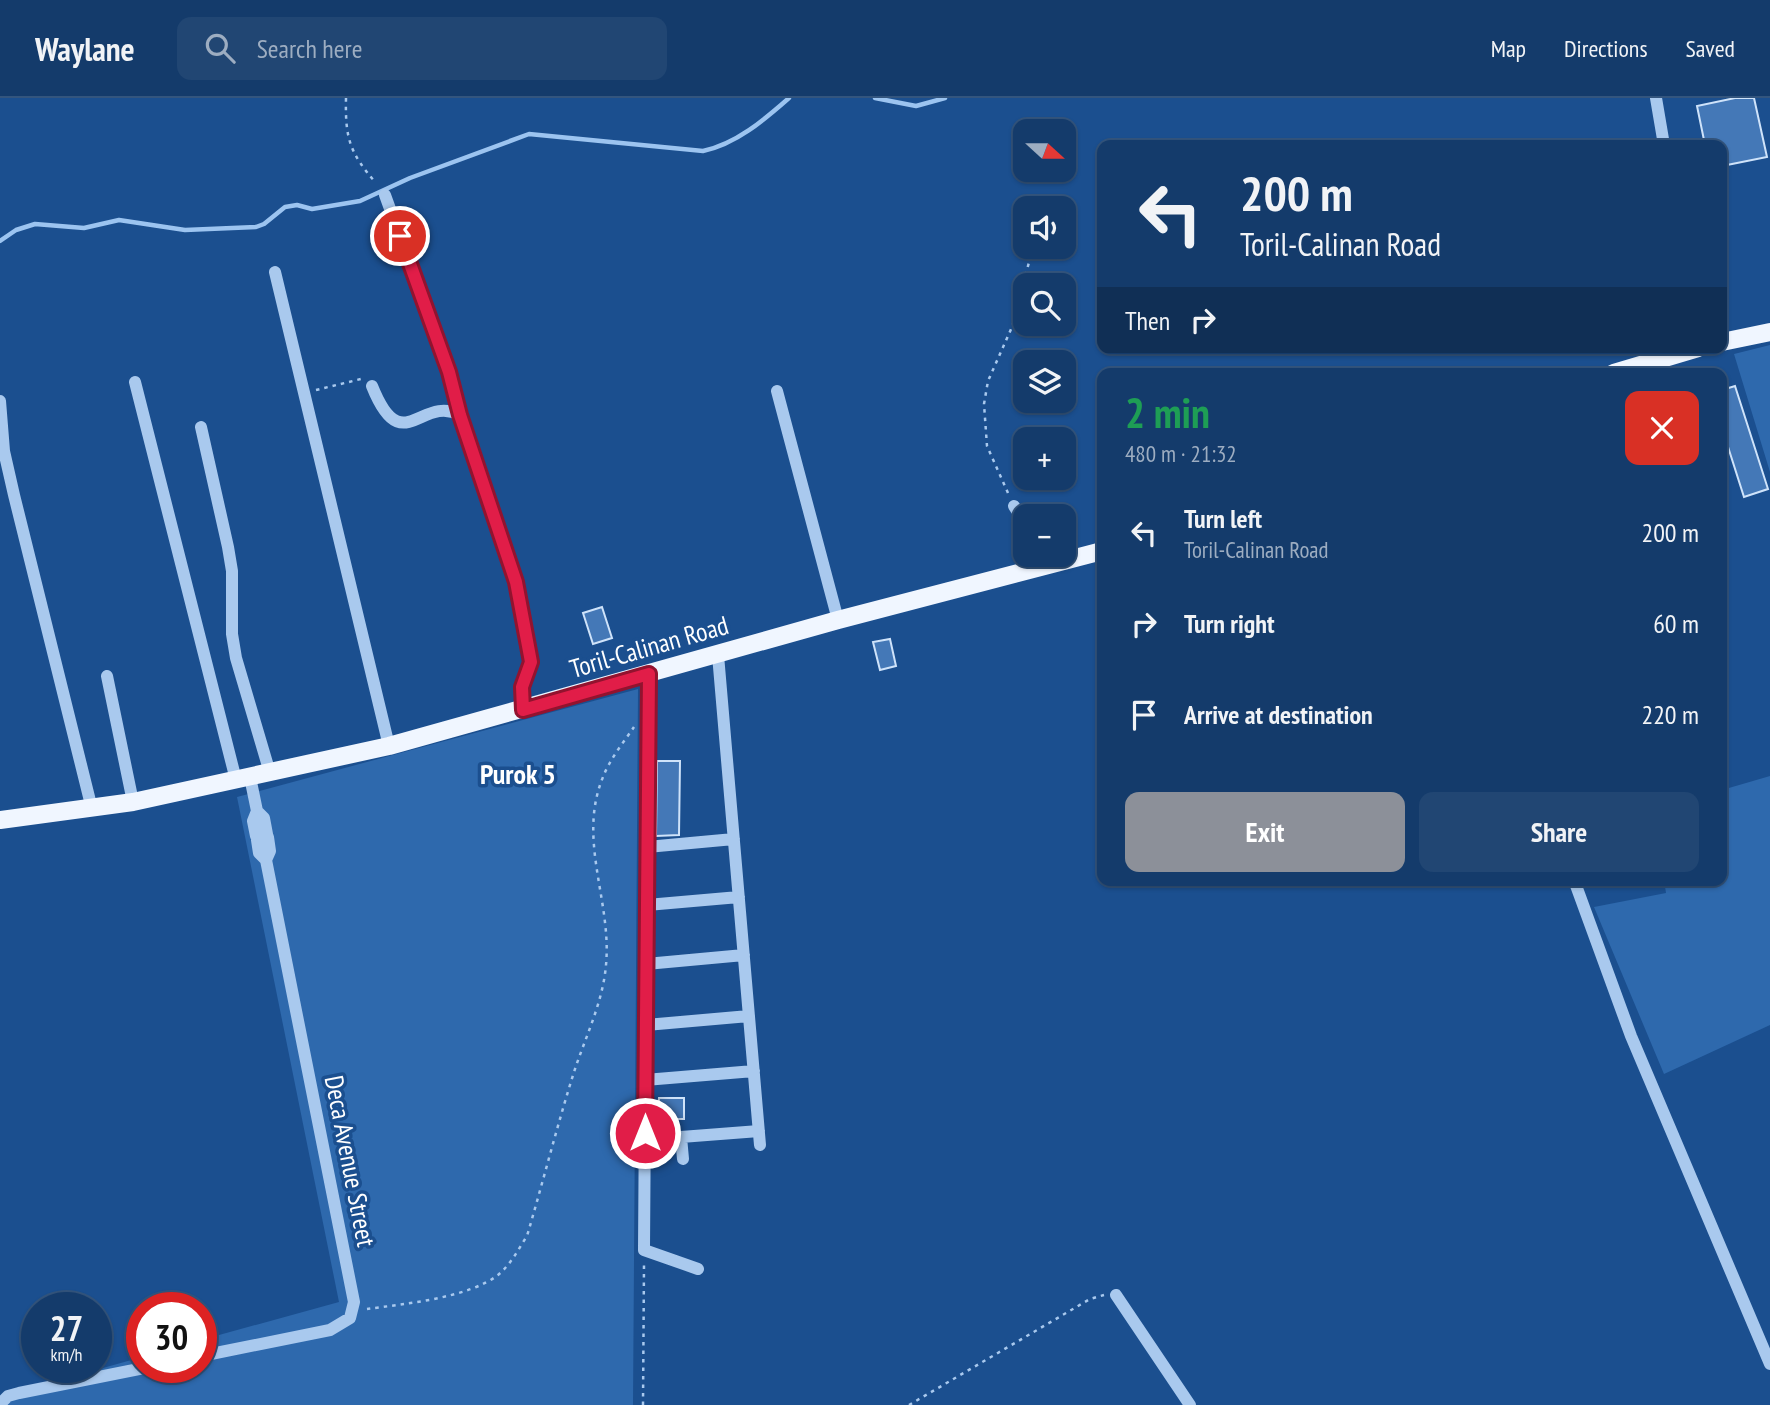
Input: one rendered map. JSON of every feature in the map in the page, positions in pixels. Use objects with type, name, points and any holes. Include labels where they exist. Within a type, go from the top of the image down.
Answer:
[{"type":"main road","points":[[1727,341],[1770,332]]},
{"type":"main road","points":[[1631,368],[1678,354]]},
{"type":"main road","name":"Toril-Calinan Road","points":[[1076,556],[1097,552]]},
{"type":"main road","name":"Toril-Calinan Road","points":[[0,820],[134,802],[388,746],[1028,567]]},
{"type":"street","points":[[1656,98],[1663,140]]},
{"type":"street","points":[[385,195],[441,347],[523,611],[531,662],[522,687],[523,710]]},
{"type":"street","points":[[275,272],[388,746]]},
{"type":"street","name":"Deca Avenue Street","points":[[135,382],[243,779],[257,811],[253,821],[262,837],[259,853],[267,860],[353,1293],[353,1311]]},
{"type":"street","points":[[372,386],[386,414],[399,423],[407,423],[442,410],[460,415]]},
{"type":"street","points":[[777,391],[838,620]]},
{"type":"street","points":[[0,401],[4,451],[92,809]]},
{"type":"street","points":[[201,427],[232,571],[232,634],[236,657],[270,773]]},
{"type":"street","points":[[718,655],[760,1145]]},
{"type":"street","points":[[649,674],[644,1250],[698,1269]]},
{"type":"street","points":[[107,676],[134,802]]},
{"type":"street","points":[[647,846],[734,839]]},
{"type":"street","points":[[1576,886],[1631,1036],[1770,1364]]},
{"type":"street","points":[[647,905],[739,897]]},
{"type":"street","points":[[646,964],[744,955]]},
{"type":"street","points":[[646,1025],[749,1016]]},
{"type":"street","points":[[645,1080],[754,1071]]},
{"type":"street","points":[[683,1160],[681,1138],[759,1130]]},
{"type":"street","points":[[1116,1295],[1190,1405]]},
{"type":"street","points":[[217,1353],[330,1330],[345,1324],[353,1311]]},
{"type":"street","points":[[0,1404],[8,1396],[19,1393],[126,1372]]},
{"type":"path","points":[[346,98],[350,147],[355,159],[385,195]]},
{"type":"path","points":[[1013,504],[987,446],[984,404],[988,381],[1012,327],[1030,259]]},
{"type":"path","points":[[304,393],[363,379],[372,386]]},
{"type":"path","points":[[353,1311],[465,1291],[496,1276],[513,1259],[527,1236],[573,1074],[600,996],[606,967],[607,932],[592,840],[593,808],[603,775],[648,707]]},
{"type":"path","points":[[643,1405],[644,1250]]},
{"type":"path","points":[[909,1405],[1090,1298],[1116,1295]]},
{"type":"shaded area","points":[[1770,345],[1770,472],[1734,354]]},
{"type":"shaded area","points":[[638,689],[633,1405],[0,1405],[0,1397],[50,1383],[112,1383],[112,1365],[126,1362],[126,1383],[217,1383],[217,1336],[339,1302],[237,797]]},
{"type":"shaded area","points":[[1770,776],[1770,1025],[1664,1074],[1594,907],[1666,893],[1665,886],[1727,886],[1727,789]]},
{"type":"building","points":[[1735,98],[1754,98],[1767,157],[1727,165],[1727,140],[1704,140],[1697,106]]},
{"type":"building","points":[[1735,386],[1768,489],[1744,497],[1727,444],[1727,388]]},
{"type":"building","points":[[602,607],[612,638],[593,644],[583,613]]},
{"type":"building","points":[[890,639],[896,666],[880,670],[873,642]]},
{"type":"building","points":[[657,761],[680,761],[679,835],[656,836]]},
{"type":"building","points":[[659,1098],[684,1098],[684,1119],[672,1119],[671,1137],[655,1137]]},
{"type":"waterway","points":[[0,241],[16,230],[35,224],[84,228],[119,220],[185,230],[256,227],[285,207],[297,205],[312,209],[360,201],[410,178],[529,134],[703,151],[738,137],[760,123],[789,98]]},
{"type":"waterway","points":[[875,98],[916,106],[945,98]]},
{"type":"district","name":"Purok 5","points":[[518,774]]},
{"type":"route","points":[[400,236],[433,323],[460,415],[516,582],[531,653],[529,672],[522,687],[523,710],[649,674],[645,1133]]}]
